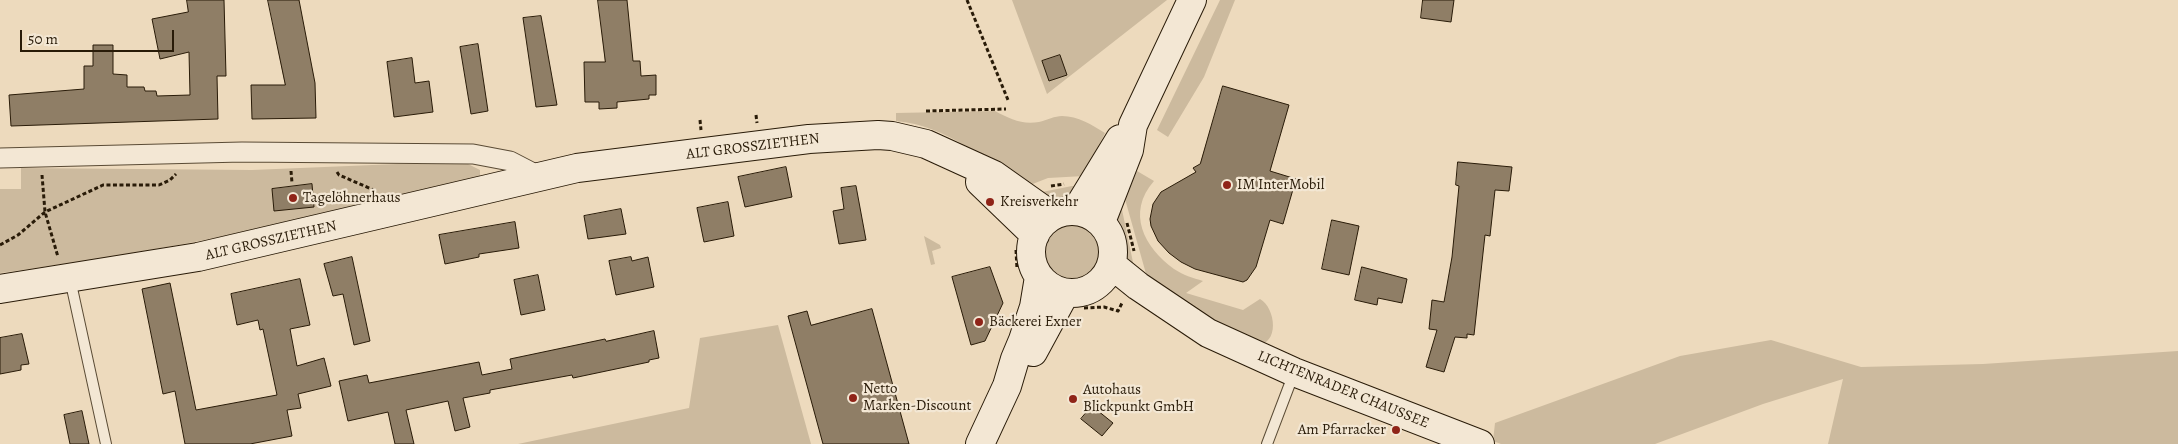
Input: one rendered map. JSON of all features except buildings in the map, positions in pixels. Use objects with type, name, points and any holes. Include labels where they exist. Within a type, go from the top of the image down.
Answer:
[{"type":"street","points":[[1006,386],[1025,365],[1076,294],[1114,268],[1114,254],[1108,231],[1113,221],[1133,126],[1192,0]]},
{"type":"street","points":[[980,444],[1006,386],[1034,307],[1029,275],[1031,245],[1044,227],[1133,126]]},
{"type":"street","name":"ALT GROSSZIETHEN","points":[[0,289],[198,257],[397,212],[577,168],[800,140],[878,135],[892,136],[926,144],[964,162],[985,188],[1044,227],[1089,214],[1113,221]]},
{"type":"street","points":[[0,158],[182,152],[330,151],[473,154],[510,161],[540,176]]},
{"type":"street","name":"LICHTENRADER CHAUSSEE","points":[[1114,268],[1208,333],[1294,372],[1480,444]]},
{"type":"street","points":[[1029,275],[1071,301]]},
{"type":"lane","points":[[67,279],[106,444]]},
{"type":"lane","points":[[1266,444],[1294,372]]},
{"type":"path","points":[[967,0],[1008,100]]},
{"type":"path","points":[[926,111],[1006,109]]},
{"type":"path","points":[[0,245],[18,235],[45,212],[103,185],[159,185],[170,180],[182,164],[182,152]]},
{"type":"path","points":[[41,156],[45,212],[67,279]]},
{"type":"path","points":[[335,166],[339,175],[377,191],[391,200],[397,212]]},
{"type":"path","points":[[1049,187],[1066,184]]},
{"type":"path","points":[[1113,221],[1114,268]]},
{"type":"path","points":[[1029,275],[1044,227]]},
{"type":"path","points":[[1071,301],[1091,306],[1104,306],[1118,311]]},
{"type":"shaded area","points":[[1012,0],[1167,0],[1047,94]]},
{"type":"shaded area","points":[[1220,0],[1235,0],[1204,77],[1168,137],[1157,130]]},
{"type":"shaded area","points":[[995,111],[1011,119],[1027,123],[1039,122],[1059,116],[1068,116],[1085,122],[1105,133],[1084,176],[1048,178],[1030,185],[949,137],[932,129],[896,121],[896,113]]},
{"type":"shaded area","points":[[397,164],[468,164],[480,170],[480,176],[477,180],[299,221],[180,245],[0,273],[0,189],[21,189],[21,168],[252,170]]},
{"type":"shaded area","points":[[1137,171],[1154,181],[1141,205],[1140,217],[1142,229],[1154,250],[1174,269],[1184,275],[1203,281],[1186,293],[1243,310],[1260,299],[1270,310],[1273,325],[1269,339],[1264,343],[1256,345],[1150,288],[1125,199]]},
{"type":"shaded area","points":[[1072,186],[1086,187],[1065,201],[1054,200],[1042,192]]},
{"type":"shaded area","points":[[1121,205],[1134,267],[1129,267],[1124,241],[1115,220]]},
{"type":"shaded area","points":[[1073,224],[1084,226],[1097,237],[1102,253],[1100,264],[1089,277],[1073,282],[1062,280],[1049,269],[1044,253],[1046,242],[1057,229]]},
{"type":"shaded area","points":[[924,236],[940,245],[941,248],[932,251],[935,264],[931,265]]},
{"type":"shaded area","points":[[778,325],[811,444],[518,444],[689,408],[700,338]]},
{"type":"shaded area","points":[[1771,340],[1861,367],[1983,364],[2178,351],[2178,444],[1828,444],[1843,379],[1763,404],[1655,444],[1501,444],[1493,441],[1495,423],[1680,356]]},
{"type":"place","name":"IM InterMobil","points":[[1227,185]]},
{"type":"place","name":"Tagelöhnerhaus","points":[[293,198]]},
{"type":"place","name":"Kreisverkehr","points":[[990,202]]},
{"type":"place","name":"Bäckerei Exner","points":[[979,322]]},
{"type":"place","name":"Netto Marken-Discount","points":[[853,398]]},
{"type":"place","name":"Autohaus Blickpunkt GmbH","points":[[1073,399]]},
{"type":"place","name":"Am Pfarracker","points":[[1396,430]]}]
